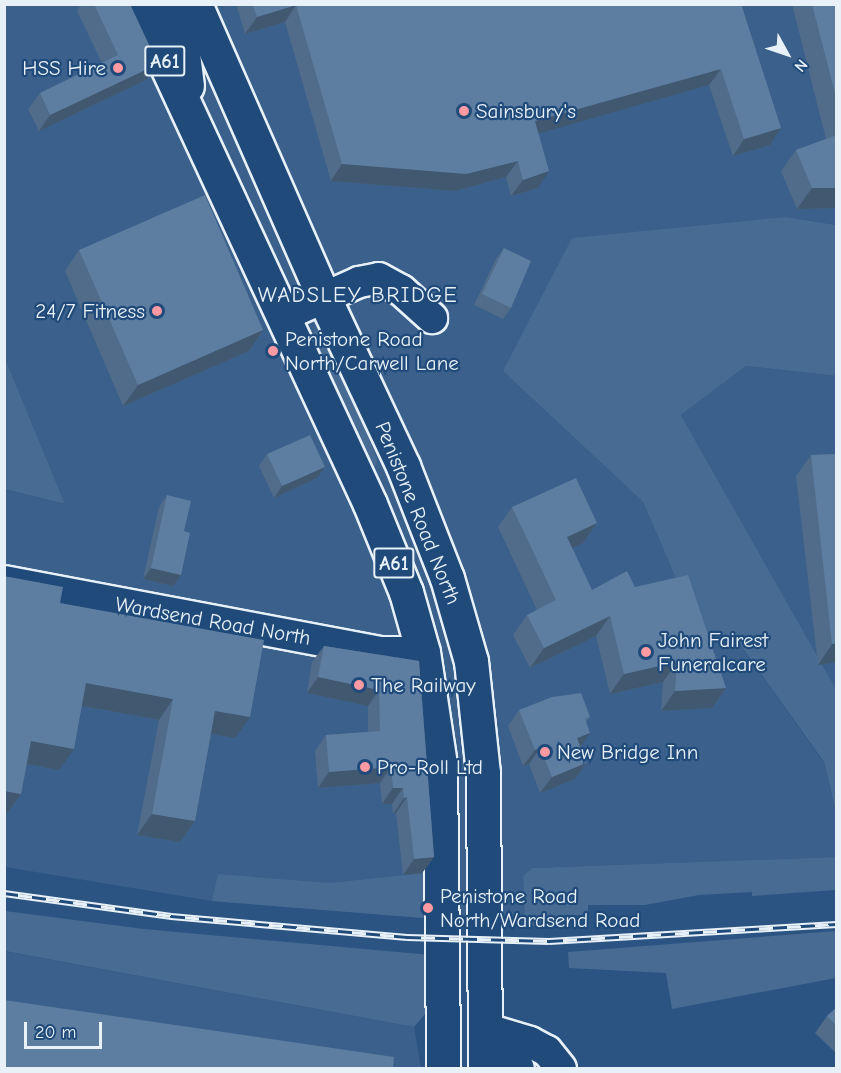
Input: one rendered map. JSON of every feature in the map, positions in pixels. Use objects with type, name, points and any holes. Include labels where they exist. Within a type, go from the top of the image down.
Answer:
[{"type":"highway","name":"Penistone Road North","points":[[138,4],[370,504],[406,592],[423,652],[441,776],[443,1057]]},
{"type":"highway","points":[[165,4],[181,38],[192,118]]},
{"type":"highway","name":"Penistone Road North","points":[[195,4],[324,298],[403,466],[459,618],[471,661],[483,773],[484,1051]]},
{"type":"highway","points":[[423,652],[442,646],[459,618]]},
{"type":"highway","points":[[443,1057],[484,1051]]},
{"type":"street","points":[[283,316],[359,282],[379,278],[401,290],[432,318]]},
{"type":"street","name":"Wardsend Road North","points":[[4,581],[380,652],[423,652]]},
{"type":"street","points":[[484,1051],[530,1042],[547,1052],[561,1068]]},
{"type":"street","points":[[484,1051],[519,1068]]},
{"type":"shaded area","points":[[4,5],[836,5],[836,225],[786,217],[503,371],[643,502],[703,641],[733,635],[824,763],[836,813],[836,857],[532,868],[523,876],[525,926],[212,901],[5,867],[5,489],[65,504],[5,358]]},
{"type":"shaded area","points":[[786,217],[836,225],[836,376],[746,366],[681,415],[836,689],[836,813],[824,762],[734,636],[703,641],[643,502],[503,371],[572,238]]},
{"type":"shaded area","points":[[316,330],[321,330],[352,394],[377,460],[376,467],[367,456],[312,341],[310,336]]},
{"type":"shaded area","points":[[5,358],[65,504],[5,489]]},
{"type":"shaded area","points":[[746,366],[836,376],[836,689],[681,415]]},
{"type":"shaded area","points":[[836,857],[836,890],[752,896],[752,892],[699,895],[645,905],[588,905],[588,915],[559,915],[559,925],[525,926],[523,876],[532,868]]},
{"type":"shaded area","points":[[425,873],[423,918],[212,901],[218,874],[330,883]]},
{"type":"shaded area","points":[[5,911],[144,929],[431,955],[430,1008],[414,1027],[5,951]]},
{"type":"shaded area","points":[[836,931],[836,978],[672,1009],[666,973],[569,968],[568,952]]},
{"type":"shaded area","points":[[4,951],[414,1027],[421,1068],[5,1068]]},
{"type":"building","points":[[94,4],[130,4],[158,64],[50,115],[40,93],[118,55]]},
{"type":"building","name":"Sainsbury's","points":[[252,4],[741,4],[781,128],[744,139],[721,69],[535,121],[549,171],[523,180],[518,161],[466,174],[342,164],[296,5],[257,17]]},
{"type":"building","points":[[812,4],[837,4],[837,101]]},
{"type":"building","points":[[837,135],[837,188],[812,188],[796,150]]},
{"type":"building","name":"24/7 Fitness","points":[[205,195],[263,330],[138,385],[79,250]]},
{"type":"building","points":[[504,248],[531,261],[511,308],[482,294]]},
{"type":"building","points":[[310,435],[325,467],[282,486],[267,454]]},
{"type":"building","points":[[837,454],[837,643],[832,644],[811,455]]},
{"type":"building","points":[[576,478],[597,523],[567,537],[592,590],[627,571],[635,587],[688,575],[726,688],[675,691],[677,662],[624,674],[610,616],[544,648],[527,615],[556,600],[512,507]]},
{"type":"building","points":[[167,495],[191,501],[184,531],[190,533],[181,575],[151,568]]},
{"type":"building","points":[[4,576],[63,587],[60,603],[264,640],[250,717],[215,711],[195,821],[152,814],[173,699],[86,683],[74,749],[31,741],[21,794],[4,791]]},
{"type":"building","points":[[324,646],[419,661],[434,857],[414,859],[407,797],[404,798],[403,788],[393,788],[391,767],[329,772],[326,735],[380,731],[379,690],[318,677]]},
{"type":"building","name":"New Bridge Inn","points":[[581,693],[590,717],[585,719],[590,733],[577,738],[586,763],[552,777],[540,748],[535,750],[519,710],[552,697]]},
{"type":"building","points":[[4,1000],[394,1057],[393,1068],[4,1068]]},
{"type":"building","points":[[837,1007],[837,1026],[827,1016]]},
{"type":"railway","points":[[4,893],[171,916],[407,937],[549,941],[836,924]]},
{"type":"place","name":"HSS Hire","points":[[118,68]]},
{"type":"place","name":"Sainsbury's","points":[[464,111]]},
{"type":"place","name":"24/7 Fitness","points":[[157,311]]},
{"type":"place","name":"Penistone Road North/Carwell Lane","points":[[273,351]]},
{"type":"place","name":"John Fairest Funeralcare","points":[[646,652]]},
{"type":"place","name":"The Railway","points":[[359,685]]},
{"type":"place","name":"New Bridge Inn","points":[[545,752]]},
{"type":"place","name":"Pro-Roll Ltd","points":[[365,767]]},
{"type":"place","name":"Penistone Road North/Wardsend Road","points":[[428,908]]},
{"type":"district","name":"WADSLEY BRIDGE","points":[[358,296]]}]
